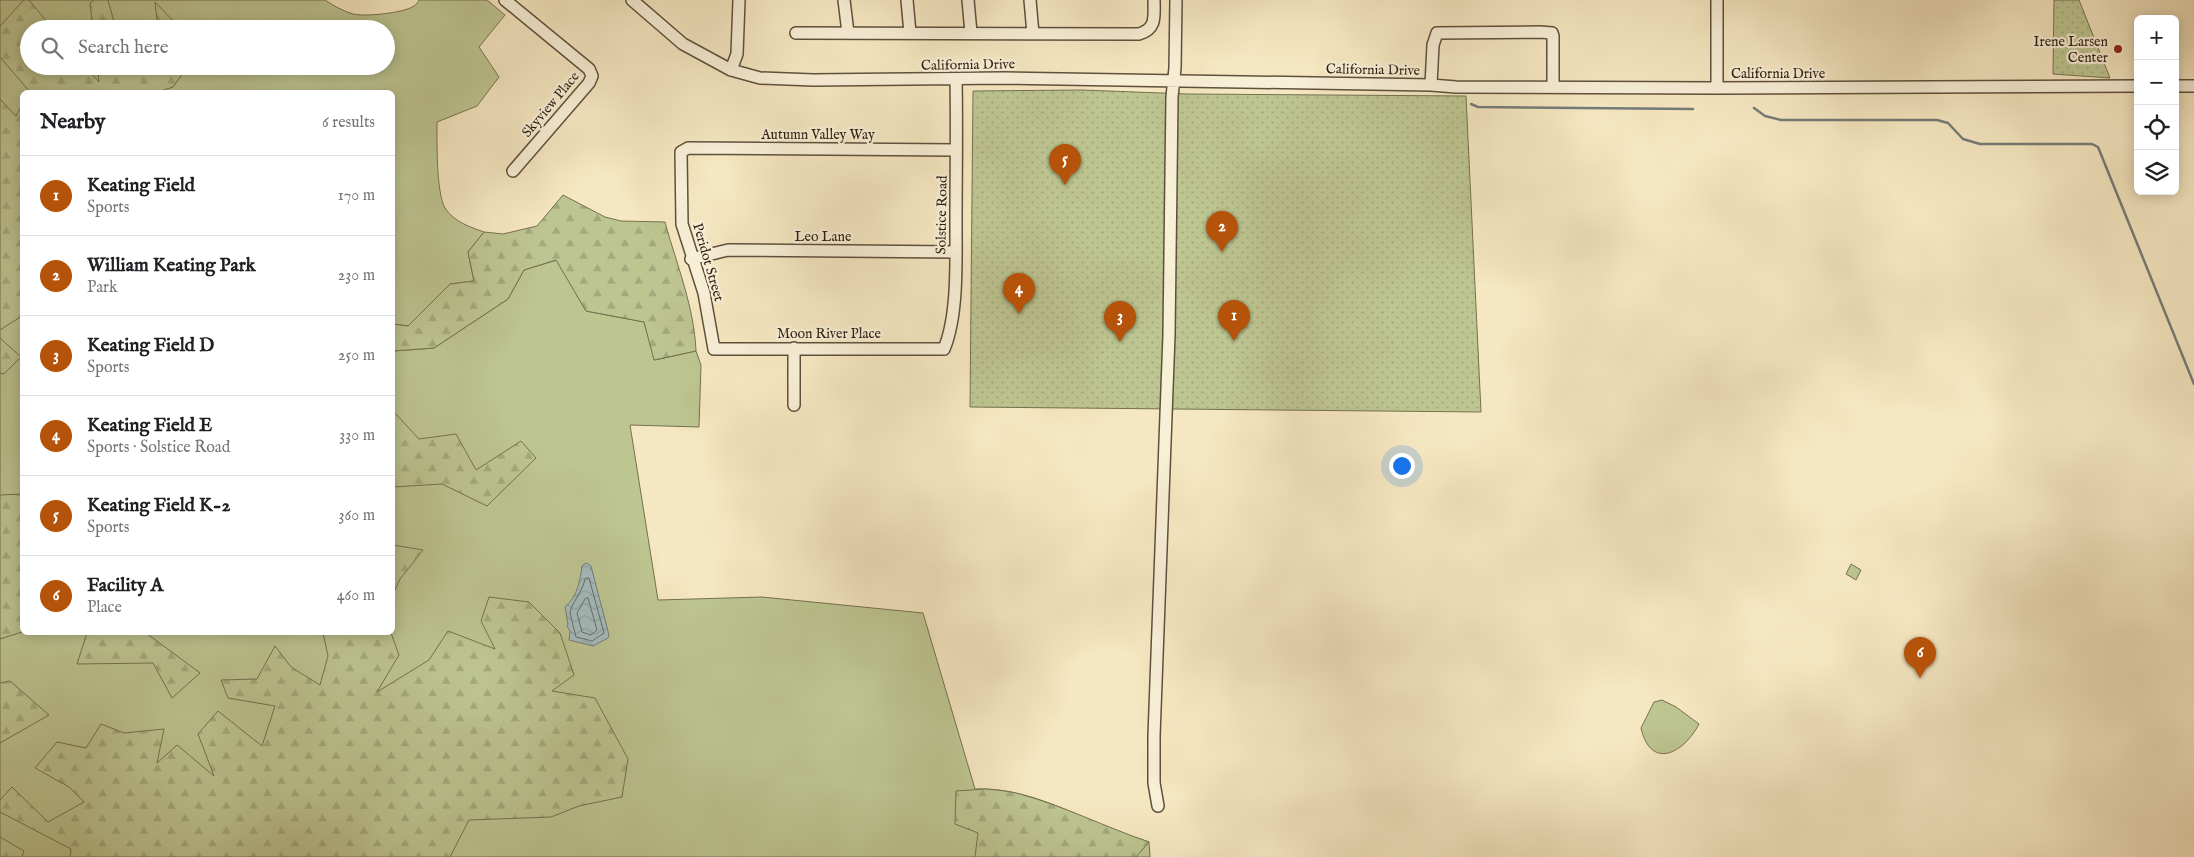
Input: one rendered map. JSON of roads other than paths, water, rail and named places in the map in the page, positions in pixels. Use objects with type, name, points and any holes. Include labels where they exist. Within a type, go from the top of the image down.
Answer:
[{"type":"street","name":"Skyview Place","points":[[505,0],[589,69],[592,76],[513,171]]},
{"type":"street","name":"California Drive","points":[[632,0],[674,37],[731,70],[760,78],[1174,80],[1553,88],[2134,86]]},
{"type":"street","points":[[731,70],[737,54],[739,0]]},
{"type":"street","points":[[844,0],[848,33]]},
{"type":"street","points":[[907,0],[910,34]]},
{"type":"street","points":[[968,0],[972,34]]},
{"type":"street","points":[[1030,0],[1034,34]]},
{"type":"street","points":[[796,33],[1139,34],[1148,32],[1152,27],[1154,0]]},
{"type":"street","points":[[1158,806],[1154,783],[1154,736],[1169,335],[1176,0]]},
{"type":"street","points":[[1717,0],[1717,88]]},
{"type":"street","points":[[1431,85],[1433,45],[1437,33],[1540,32],[1552,33],[1553,36],[1553,88]]},
{"type":"street","name":"Solstice Road","points":[[944,349],[950,335],[956,252],[956,79]]},
{"type":"street","points":[[2179,86],[2194,86]]},
{"type":"street","name":"Autumn Valley Way","points":[[681,152],[688,148],[956,150]]},
{"type":"street","name":"Peridot Street","points":[[681,152],[682,224],[704,294],[714,348]]},
{"type":"street","name":"Leo Lane","points":[[692,259],[728,250],[956,252]]},
{"type":"street","name":"Moon River Place","points":[[714,348],[944,349]]},
{"type":"street","points":[[794,348],[794,405]]},
{"type":"water","points":[[586,563],[591,566],[609,635],[608,638],[593,646],[569,640],[570,631],[567,626],[565,607],[576,593],[582,566]]},
{"type":"waterway","points":[[1471,104],[1478,107],[1693,109]]},
{"type":"waterway","points":[[1754,108],[1765,116],[1781,120],[1937,120],[1948,123],[1963,139],[1980,144],[2092,144],[2098,147],[2194,384]]},
{"type":"place","name":"Irene Larsen Center","points":[[2118,49]]},
{"type":"place","name":"Keating Field K-2","points":[[1065,185]]},
{"type":"place","name":"William Keating Park","points":[[1222,252]]},
{"type":"place","name":"Keating Field E","points":[[1019,314]]},
{"type":"place","name":"Keating Field","points":[[1234,341]]},
{"type":"place","name":"Keating Field D","points":[[1120,342]]},
{"type":"place","name":"Facility A","points":[[1920,678]]}]
